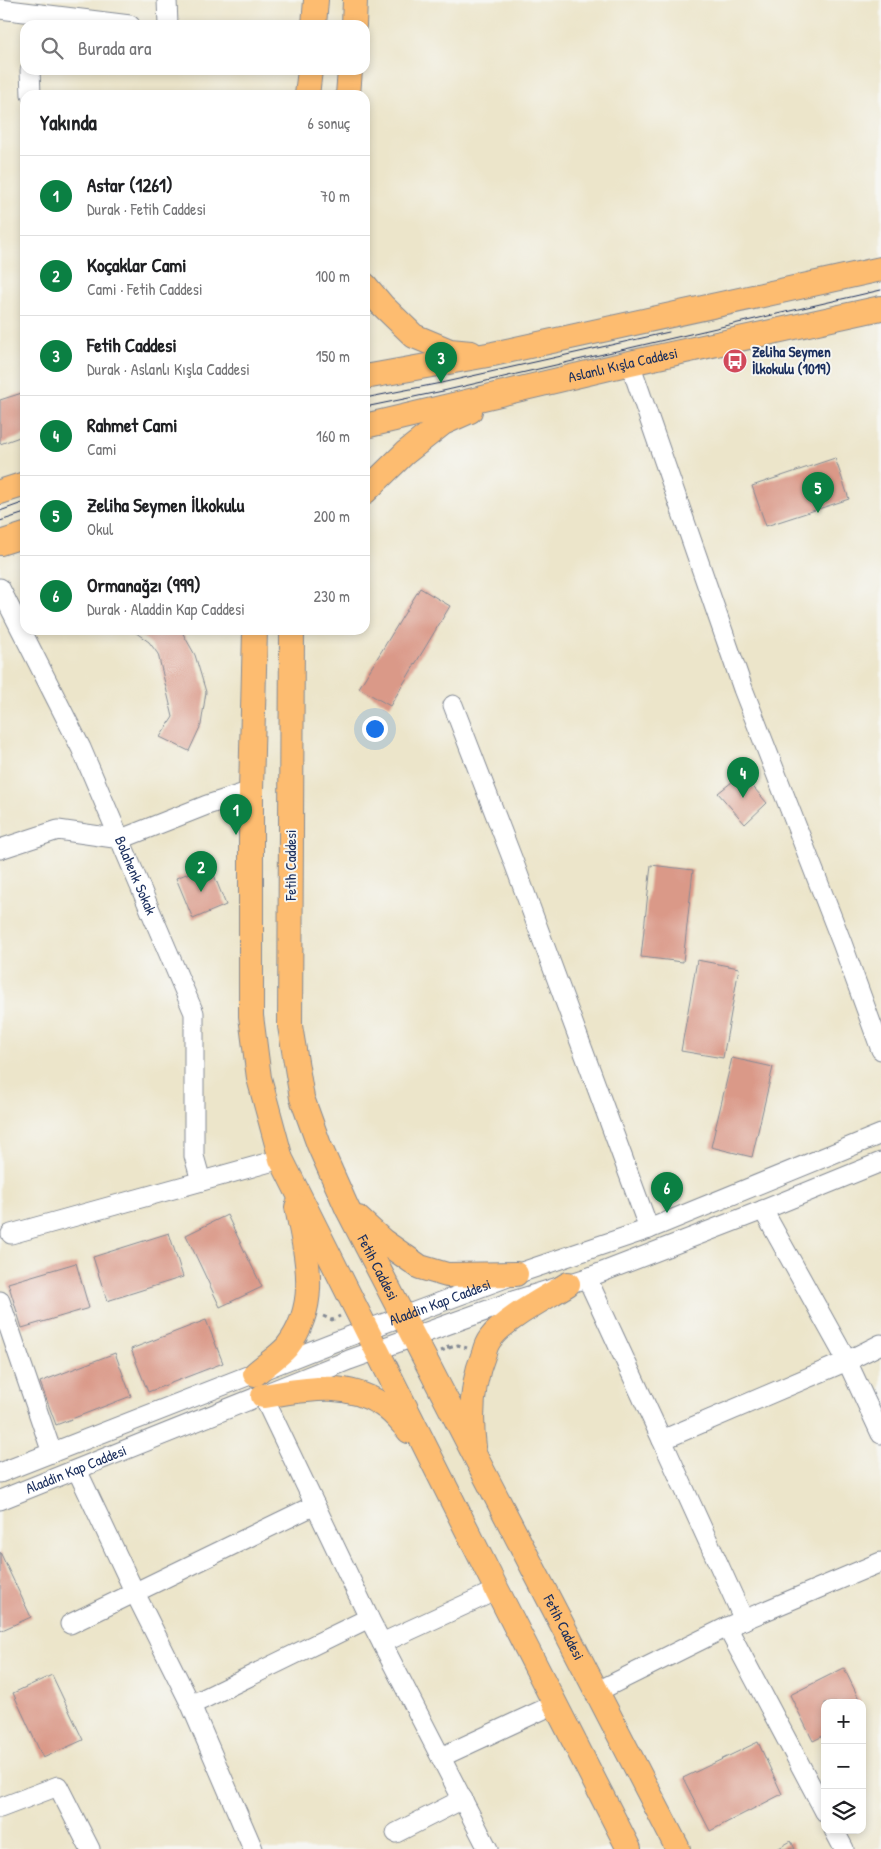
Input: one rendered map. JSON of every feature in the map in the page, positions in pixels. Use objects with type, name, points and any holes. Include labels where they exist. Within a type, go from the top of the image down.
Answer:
[{"type":"main road","points":[[314,20],[316,0]]},
{"type":"main road","points":[[354,20],[355,0]]},
{"type":"main road","points":[[308,90],[309,75]]},
{"type":"main road","points":[[348,90],[350,75]]},
{"type":"main road","points":[[370,376],[493,354],[881,269]]},
{"type":"main road","points":[[370,291],[414,336],[450,351],[493,354]]},
{"type":"main road","name":"Aslanlı Kışla Caddesi","points":[[370,425],[630,363],[881,308]]},
{"type":"main road","points":[[370,487],[405,454],[443,423],[506,393]]},
{"type":"main road","points":[[0,492],[20,486]]},
{"type":"main road","points":[[0,543],[20,537]]},
{"type":"main road","points":[[254,635],[251,791],[251,1016],[259,1078],[281,1160],[629,1849]]},
{"type":"main road","name":"Fetih Caddesi","points":[[292,635],[290,1026],[302,1098],[319,1145],[346,1208],[678,1849]]},
{"type":"main road","points":[[254,1374],[286,1348],[301,1323],[308,1299],[309,1271],[293,1183]]},
{"type":"main road","points":[[346,1208],[383,1241],[420,1267],[447,1275],[516,1274]]},
{"type":"main road","points":[[475,1456],[471,1424],[472,1403],[480,1362],[489,1340],[511,1320],[577,1281]]},
{"type":"main road","points":[[264,1396],[339,1388],[355,1391],[383,1405],[427,1451]]},
{"type":"street","points":[[168,0],[168,20]]},
{"type":"street","points":[[0,9],[28,19],[45,20]]},
{"type":"street","points":[[30,75],[31,90]]},
{"type":"street","points":[[630,363],[743,689],[842,943],[881,1050]]},
{"type":"street","name":"Bolahenk Sokak","points":[[0,588],[20,628]]},
{"type":"street","name":"Bolahenk Sokak","points":[[24,635],[81,748],[122,839],[194,1013],[194,1156],[201,1181]]},
{"type":"street","points":[[453,705],[649,1229]]},
{"type":"street","points":[[0,849],[58,830],[122,839],[208,805],[251,791]]},
{"type":"street","name":"Aladdin Kap Caddesi","points":[[0,1473],[254,1374],[372,1340],[407,1327],[516,1274],[649,1229],[881,1134]]},
{"type":"street","points":[[11,1234],[281,1160]]},
{"type":"street","name":"Aladdin Kap Caddesi","points":[[407,1327],[516,1300],[577,1281],[764,1210],[881,1162]]},
{"type":"street","points":[[764,1210],[847,1361],[881,1434]]},
{"type":"street","points":[[577,1281],[662,1440],[735,1623],[821,1804]]},
{"type":"street","points":[[0,1301],[52,1453]]},
{"type":"street","name":"Aladdin Kap Caddesi","points":[[0,1500],[350,1360],[372,1340]]},
{"type":"street","points":[[662,1440],[847,1361],[881,1344]]},
{"type":"street","points":[[264,1396],[369,1618],[488,1849]]},
{"type":"street","points":[[77,1470],[135,1593],[191,1705],[253,1849]]},
{"type":"street","points":[[70,1624],[315,1505]]},
{"type":"street","points":[[596,1692],[735,1623],[881,1562]]},
{"type":"street","points":[[382,1643],[497,1590]]},
{"type":"street","points":[[191,1705],[369,1618]]},
{"type":"street","points":[[441,1757],[555,1704]]},
{"type":"street","points":[[0,1808],[58,1786],[90,1849]]},
{"type":"street","points":[[396,1833],[462,1799]]},
{"type":"street","points":[[836,1834],[844,1849]]},
{"type":"building","points":[[20,394],[20,437],[0,444],[0,400]]},
{"type":"building","points":[[835,458],[849,499],[766,526],[752,486]]},
{"type":"building","points":[[420,588],[450,606],[390,706],[359,688]]},
{"type":"building","points":[[139,635],[184,635],[195,655],[206,692],[201,725],[189,751],[160,737],[173,717],[158,654],[149,642]]},
{"type":"building","points":[[742,774],[767,803],[745,824],[718,793]]},
{"type":"building","points":[[210,865],[226,905],[193,919],[176,878]]},
{"type":"building","points":[[651,865],[693,870],[683,962],[641,957]]},
{"type":"building","points":[[697,960],[739,968],[723,1058],[681,1051]]},
{"type":"building","points":[[732,1058],[773,1067],[752,1157],[711,1147]]},
{"type":"building","points":[[227,1215],[262,1287],[220,1307],[186,1235]]},
{"type":"building","points":[[169,1233],[183,1277],[107,1301],[93,1257]]},
{"type":"building","points":[[76,1263],[89,1308],[22,1328],[8,1283]]},
{"type":"building","points":[[206,1320],[223,1363],[148,1392],[131,1349]]},
{"type":"building","points":[[115,1353],[131,1396],[56,1425],[40,1382]]},
{"type":"building","points":[[0,1552],[31,1617],[0,1631]]},
{"type":"building","points":[[844,1668],[859,1699],[821,1699],[821,1737],[813,1741],[790,1695]]},
{"type":"building","points":[[52,1675],[83,1740],[43,1758],[13,1693]]},
{"type":"building","points":[[758,1742],[782,1794],[710,1831],[683,1778]]},
{"type":"building","points":[[791,1841],[795,1849],[777,1849]]},
{"type":"tram line","points":[[370,406],[443,391],[881,290]]},
{"type":"tram line","points":[[370,397],[669,332]]},
{"type":"tram line","points":[[0,511],[20,504]]},
{"type":"tram line","points":[[0,521],[20,515]]},
{"type":"place","name":"Zeliha Seymen İlkokulu (1019)","points":[[735,361]]},
{"type":"place","name":"Fetih Caddesi","points":[[441,383]]},
{"type":"place","name":"Zeliha Seymen İlkokulu","points":[[818,513]]},
{"type":"place","name":"Rahmet Cami","points":[[743,798]]},
{"type":"place","name":"Astar (1261)","points":[[236,835]]},
{"type":"place","name":"Koçaklar Cami","points":[[201,892]]},
{"type":"place","name":"Ormanağzı (999)","points":[[667,1213]]}]
